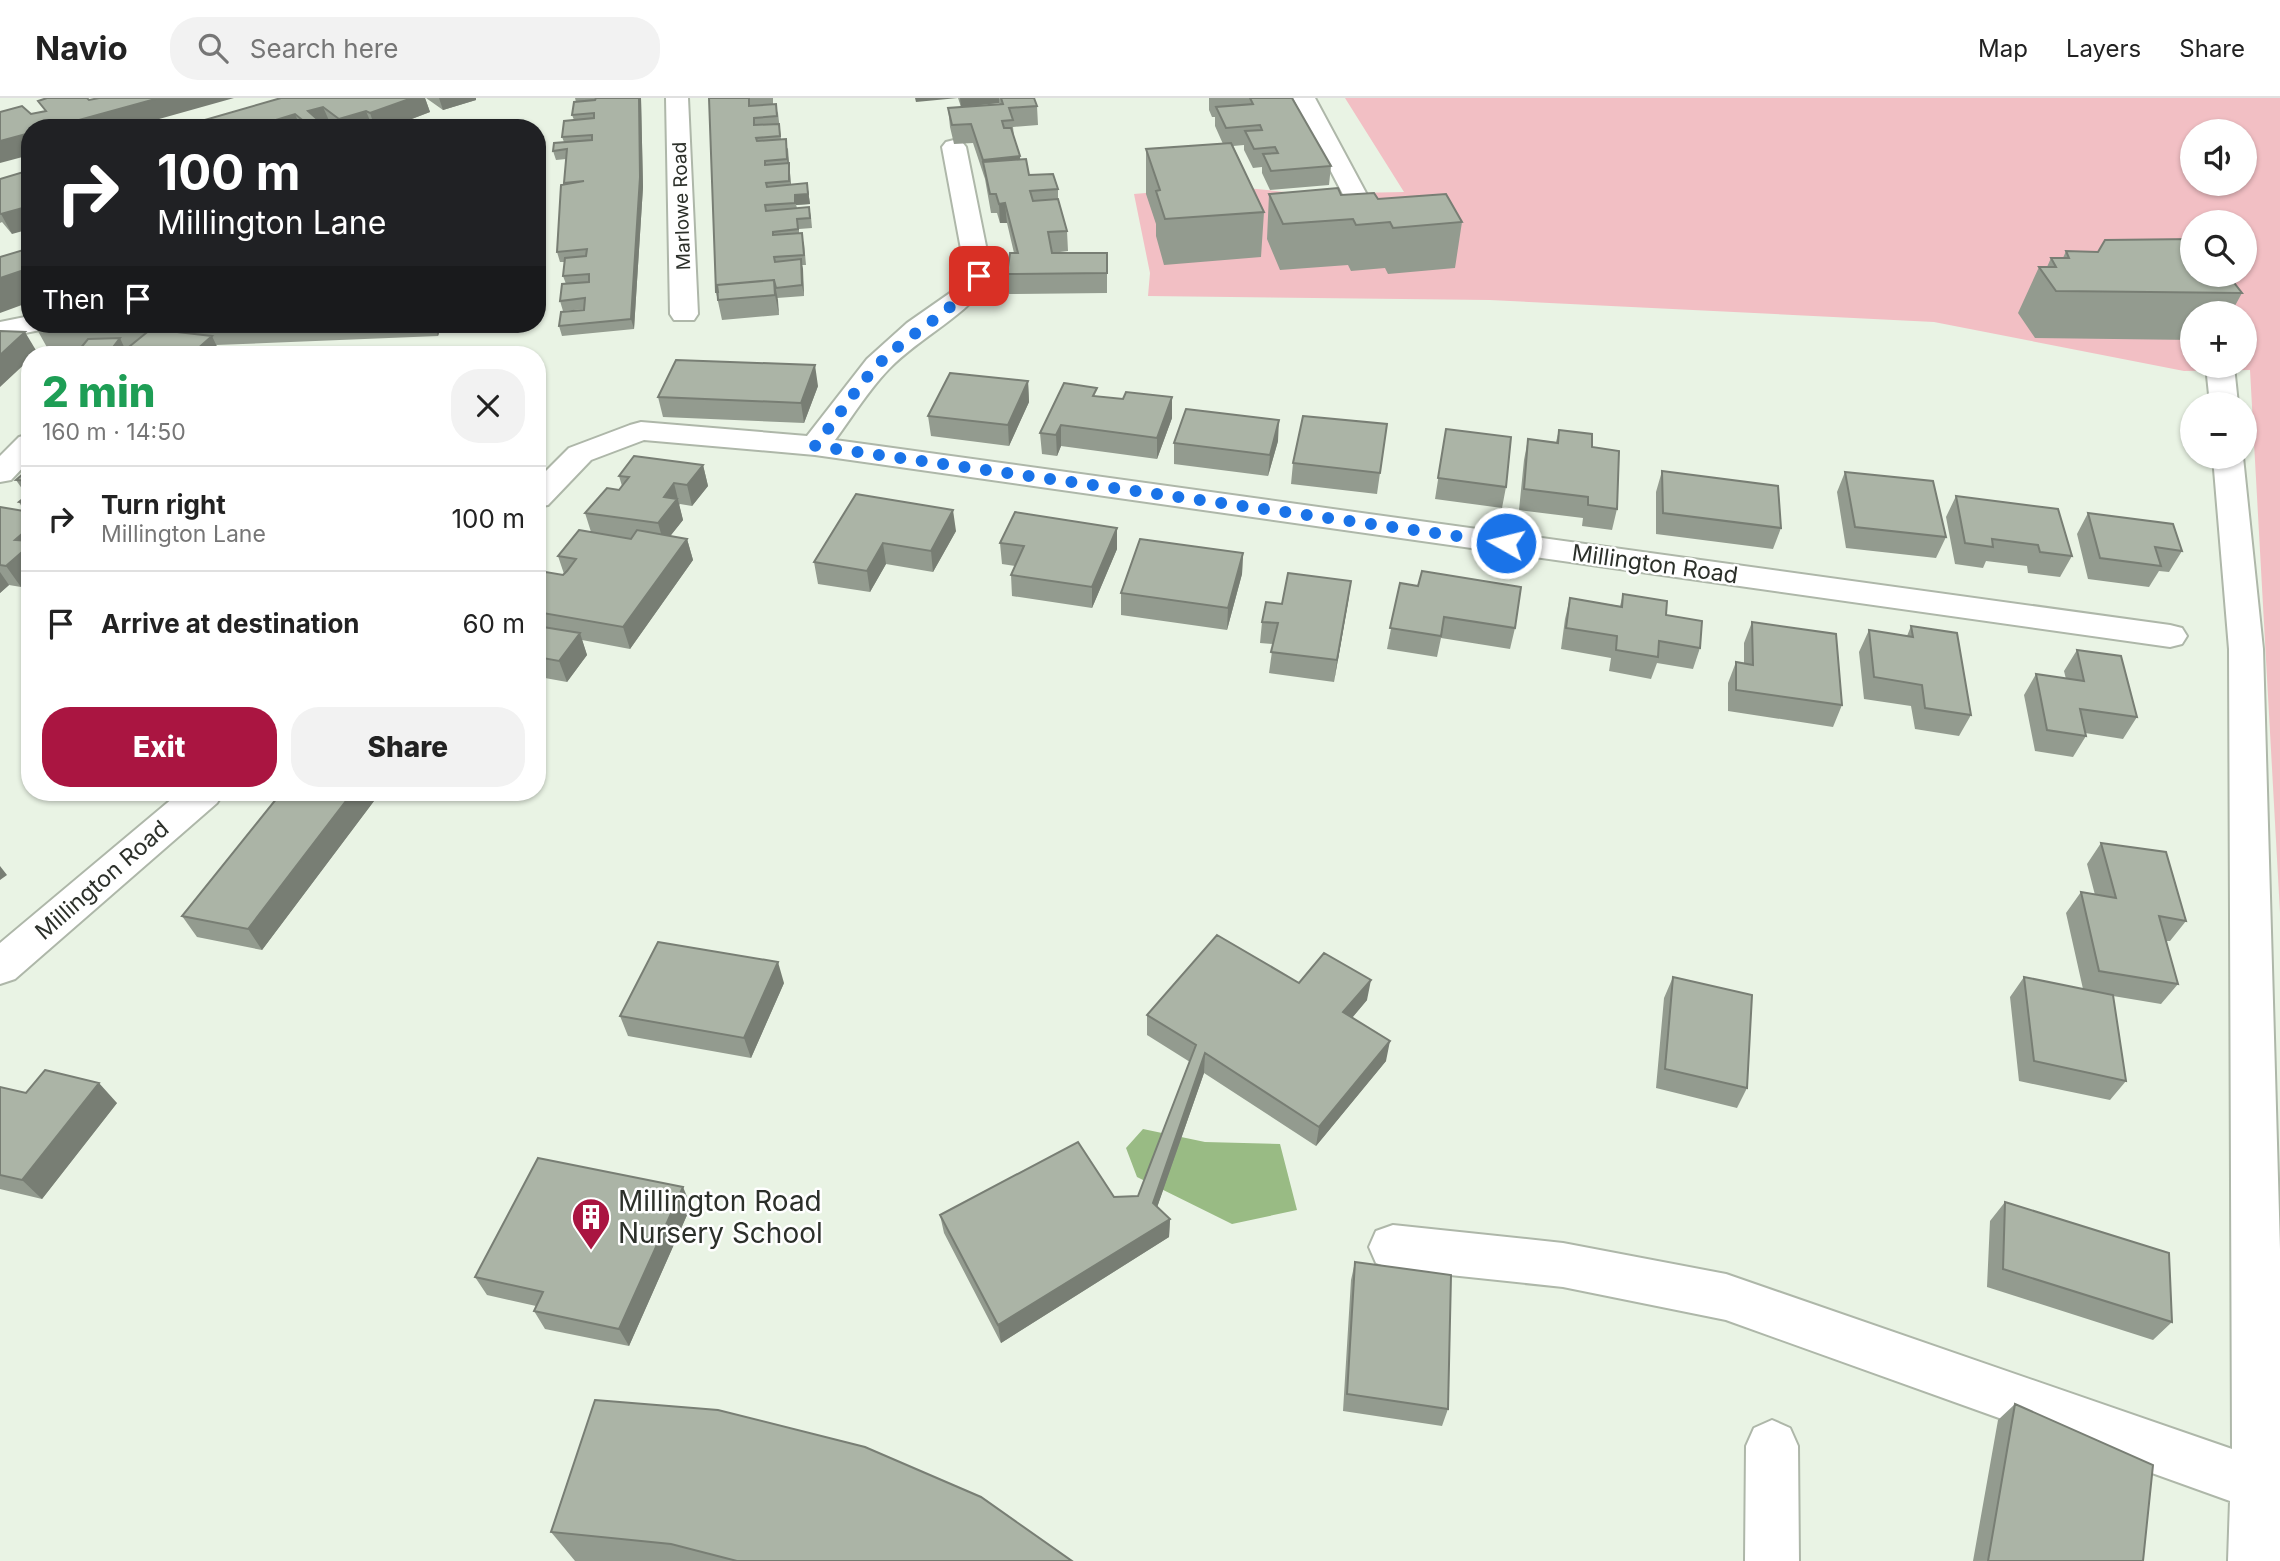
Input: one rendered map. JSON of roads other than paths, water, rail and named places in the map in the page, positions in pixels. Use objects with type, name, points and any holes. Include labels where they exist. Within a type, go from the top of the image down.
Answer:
[{"type":"street","name":"Marlowe Road","points":[[677,98],[684,314]]},
{"type":"street","points":[[1304,98],[1361,206]]},
{"type":"street","points":[[815,446],[877,365],[917,329],[970,291],[979,276],[954,147]]},
{"type":"street","points":[[0,330],[21,326]]},
{"type":"street","name":"Millington Road","points":[[546,489],[580,454],[640,431],[815,446],[2170,636]]},
{"type":"street","points":[[2229,469],[2246,649],[2270,1421],[2257,1484],[2255,1561]]},
{"type":"street","name":"Millington Road","points":[[0,967],[195,801]]},
{"type":"street","points":[[1393,1247],[1563,1265],[1726,1297],[2257,1484]]},
{"type":"street","points":[[1772,1446],[1772,1561]]},
{"type":"place","name":"Millington Road Nursery School","points":[[591,1251]]}]
